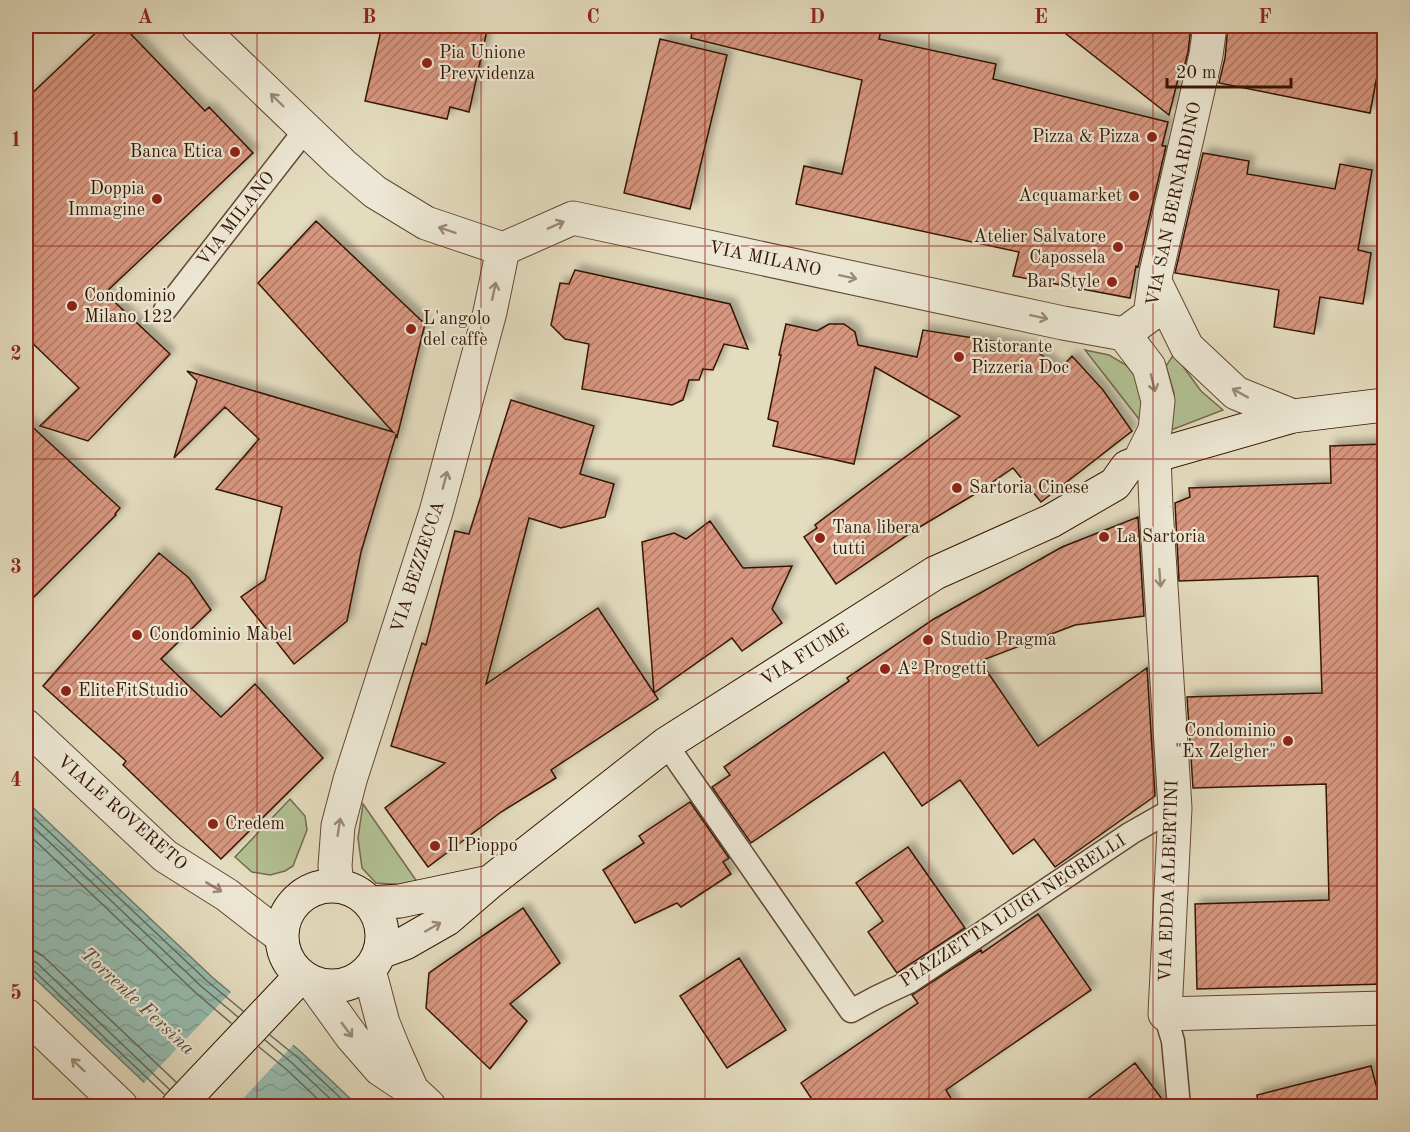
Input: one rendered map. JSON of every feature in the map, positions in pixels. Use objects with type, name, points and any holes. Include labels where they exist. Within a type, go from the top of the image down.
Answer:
[{"type":"street","points":[[198,26],[342,164],[375,192],[426,223],[502,249]]},
{"type":"street","name":"VIA SAN BERNARDINO","points":[[1124,334],[1150,315],[1155,282],[1206,55],[1210,26]]},
{"type":"street","name":"VIA MILANO","points":[[502,249],[573,218],[1124,334]]},
{"type":"street","name":"VIA BEZZECCA","points":[[338,885],[335,866],[338,826],[436,512],[490,312],[502,249]]},
{"type":"street","points":[[1155,282],[1187,347],[1236,393],[1293,416]]},
{"type":"street","points":[[1124,334],[1149,367],[1158,401],[1155,430],[1147,459]]},
{"type":"street","points":[[1147,459],[1293,416],[1384,405]]},
{"type":"street","name":"VIA FIUME","points":[[374,961],[447,919],[490,882],[666,744],[929,576],[1051,521],[1115,484],[1127,467],[1147,459]]},
{"type":"street","name":"VIA EDDA ALBERTINI","points":[[1147,459],[1156,507],[1175,808],[1165,1014]]},
{"type":"street","name":"VIALE ROVERETO","points":[[26,726],[165,856],[227,895],[281,936]]},
{"type":"street","name":"VIA FIUME","points":[[371,903],[400,901],[490,882]]},
{"type":"street","points":[[307,980],[330,986],[347,984],[363,976],[382,947],[382,929],[377,912],[371,903],[351,889],[338,885],[317,887],[301,895],[289,908],[282,925],[281,942],[287,959],[380,1069],[421,1099]]},
{"type":"street","points":[[374,961],[383,1023],[394,1050],[421,1099]]},
{"type":"street","points":[[178,1107],[268,1011],[307,980]]},
{"type":"street","points":[[1165,1014],[1384,1008]]},
{"type":"street","points":[[26,1016],[121,1107]]},
{"type":"lane","name":"VIA MILANO","points":[[165,310],[306,129]]},
{"type":"lane","name":"PIAZZETTA LUIGI NEGRELLI","points":[[666,744],[851,1011],[909,982],[1131,833],[1175,808]]},
{"type":"lane","points":[[1165,1014],[1173,1041],[1179,1107]]},
{"type":"green space","points":[[1085,350],[1109,355],[1126,365],[1142,385],[1142,423]]},
{"type":"green space","points":[[1174,354],[1201,391],[1223,410],[1166,432],[1172,415],[1174,393],[1166,366]]},
{"type":"green space","points":[[290,799],[305,816],[307,830],[293,866],[270,875],[252,872],[235,857]]},
{"type":"green space","points":[[363,804],[420,886],[376,883],[362,868],[358,838]]},
{"type":"water","name":"Torrente Fersina","points":[[26,801],[212,977],[301,1052],[358,1106],[169,1106],[26,970]]},
{"type":"pier","points":[[232,991],[295,1043],[236,1106],[164,1106],[141,1086]]},
{"type":"building","points":[[103,26],[123,26],[205,111],[209,107],[253,153],[105,293],[170,354],[88,441],[40,426],[79,388],[26,337],[26,99]]},
{"type":"building","name":"Pia Unione Prevvidenza","points":[[382,26],[488,26],[469,112],[450,107],[447,119],[365,101]]},
{"type":"building","points":[[693,26],[882,26],[879,39],[996,64],[993,79],[1168,122],[1162,146],[1166,146],[1130,298],[1013,276],[1019,252],[796,204],[804,166],[842,174],[862,80],[691,38]]},
{"type":"building","points":[[1056,26],[1191,26],[1188,52],[1182,75],[1179,75],[1169,115]]},
{"type":"building","points":[[1228,26],[1384,26],[1384,39],[1370,113],[1219,83],[1225,58]]},
{"type":"building","points":[[660,39],[727,55],[690,209],[624,193]]},
{"type":"building","points":[[1203,153],[1249,161],[1247,174],[1335,189],[1340,164],[1372,170],[1358,250],[1371,253],[1363,304],[1320,297],[1314,334],[1274,327],[1279,290],[1175,273]]},
{"type":"building","points":[[316,221],[425,324],[397,437],[396,435],[361,552],[347,621],[294,664],[241,597],[265,580],[282,507],[216,489],[259,439],[225,407],[174,458],[197,381],[187,371],[393,432],[258,283]]},
{"type":"building","points":[[575,270],[730,304],[748,349],[724,344],[713,370],[703,369],[699,380],[689,380],[683,400],[672,405],[582,389],[589,344],[565,339],[551,325],[560,283],[569,284]]},
{"type":"building","points":[[786,324],[817,331],[829,324],[844,324],[855,332],[858,345],[917,357],[923,330],[1031,347],[1060,369],[1072,356],[1103,390],[1132,431],[1041,502],[1013,468],[918,528],[836,584],[804,537],[817,528],[815,525],[960,416],[875,367],[854,464],[773,446],[778,422],[768,419]]},
{"type":"building","points":[[511,400],[594,426],[580,474],[614,484],[605,517],[561,528],[529,518],[486,684],[598,608],[658,699],[551,770],[556,778],[501,812],[428,867],[385,808],[445,763],[391,746],[422,643],[426,645],[455,531],[469,534]]},
{"type":"building","points":[[26,421],[120,508],[116,515],[26,605]]},
{"type":"building","name":"Condominio \"Ex Zelgher\"","points":[[1384,444],[1384,984],[1197,989],[1195,904],[1329,900],[1326,784],[1193,788],[1187,697],[1322,693],[1318,576],[1179,581],[1175,503],[1190,497],[1189,488],[1331,483],[1330,446]]},
{"type":"building","points":[[1138,517],[1144,616],[1075,625],[980,661],[1038,746],[1147,668],[1155,796],[1055,867],[1034,839],[1013,854],[960,780],[922,806],[884,752],[751,843],[712,787],[730,775],[724,767],[849,681],[847,678],[934,619],[1062,547]]},
{"type":"building","points":[[710,521],[743,568],[792,566],[772,609],[782,623],[742,651],[732,638],[654,693],[642,542],[674,533],[686,539]]},
{"type":"building","points":[[159,553],[189,578],[211,610],[161,659],[221,717],[255,684],[323,758],[221,859],[123,765],[126,761],[43,686]]},
{"type":"building","points":[[690,802],[729,858],[723,862],[731,874],[681,907],[677,903],[635,923],[603,870],[644,843],[639,836]]},
{"type":"building","points":[[908,847],[965,928],[897,973],[868,932],[883,921],[856,883]]},
{"type":"building","points":[[523,908],[560,963],[510,1004],[527,1021],[490,1069],[426,1008],[429,973]]},
{"type":"building","points":[[1038,914],[1091,990],[946,1090],[956,1107],[817,1107],[801,1083],[918,1003],[912,995],[981,950],[982,953]]},
{"type":"building","points":[[739,958],[786,1030],[727,1068],[680,996]]},
{"type":"building","points":[[1135,1063],[1165,1103],[1165,1107],[1077,1107]]},
{"type":"building","points":[[1371,1066],[1382,1107],[1258,1107],[1257,1095]]},
{"type":"place","name":"Pia Unione Prevvidenza","points":[[427,63]]},
{"type":"place","name":"Pizza & Pizza","points":[[1152,137]]},
{"type":"place","name":"Banca Etica","points":[[235,152]]},
{"type":"place","name":"Acquamarket","points":[[1134,196]]},
{"type":"place","name":"Doppia Immagine","points":[[157,199]]},
{"type":"place","name":"Atelier Salvatore Capossela","points":[[1118,247]]},
{"type":"place","name":"Bar Style","points":[[1112,282]]},
{"type":"place","name":"Condominio Milano 122","points":[[72,306]]},
{"type":"place","name":"L'angolo del caffè","points":[[411,329]]},
{"type":"place","name":"Ristorante Pizzeria Doc","points":[[959,357]]},
{"type":"place","name":"Sartoria Cinese","points":[[957,488]]},
{"type":"place","name":"La Sartoria","points":[[1104,537]]},
{"type":"place","name":"Tana libera tutti","points":[[820,538]]},
{"type":"place","name":"Condominio Mabel","points":[[137,635]]},
{"type":"place","name":"Studio Pragma","points":[[928,640]]},
{"type":"place","name":"A² Progetti","points":[[885,669]]},
{"type":"place","name":"EliteFitStudio","points":[[66,691]]},
{"type":"place","name":"Condominio \"Ex Zelgher\"","points":[[1288,741]]},
{"type":"place","name":"Credem","points":[[213,824]]},
{"type":"place","name":"Il Pioppo","points":[[435,846]]}]
